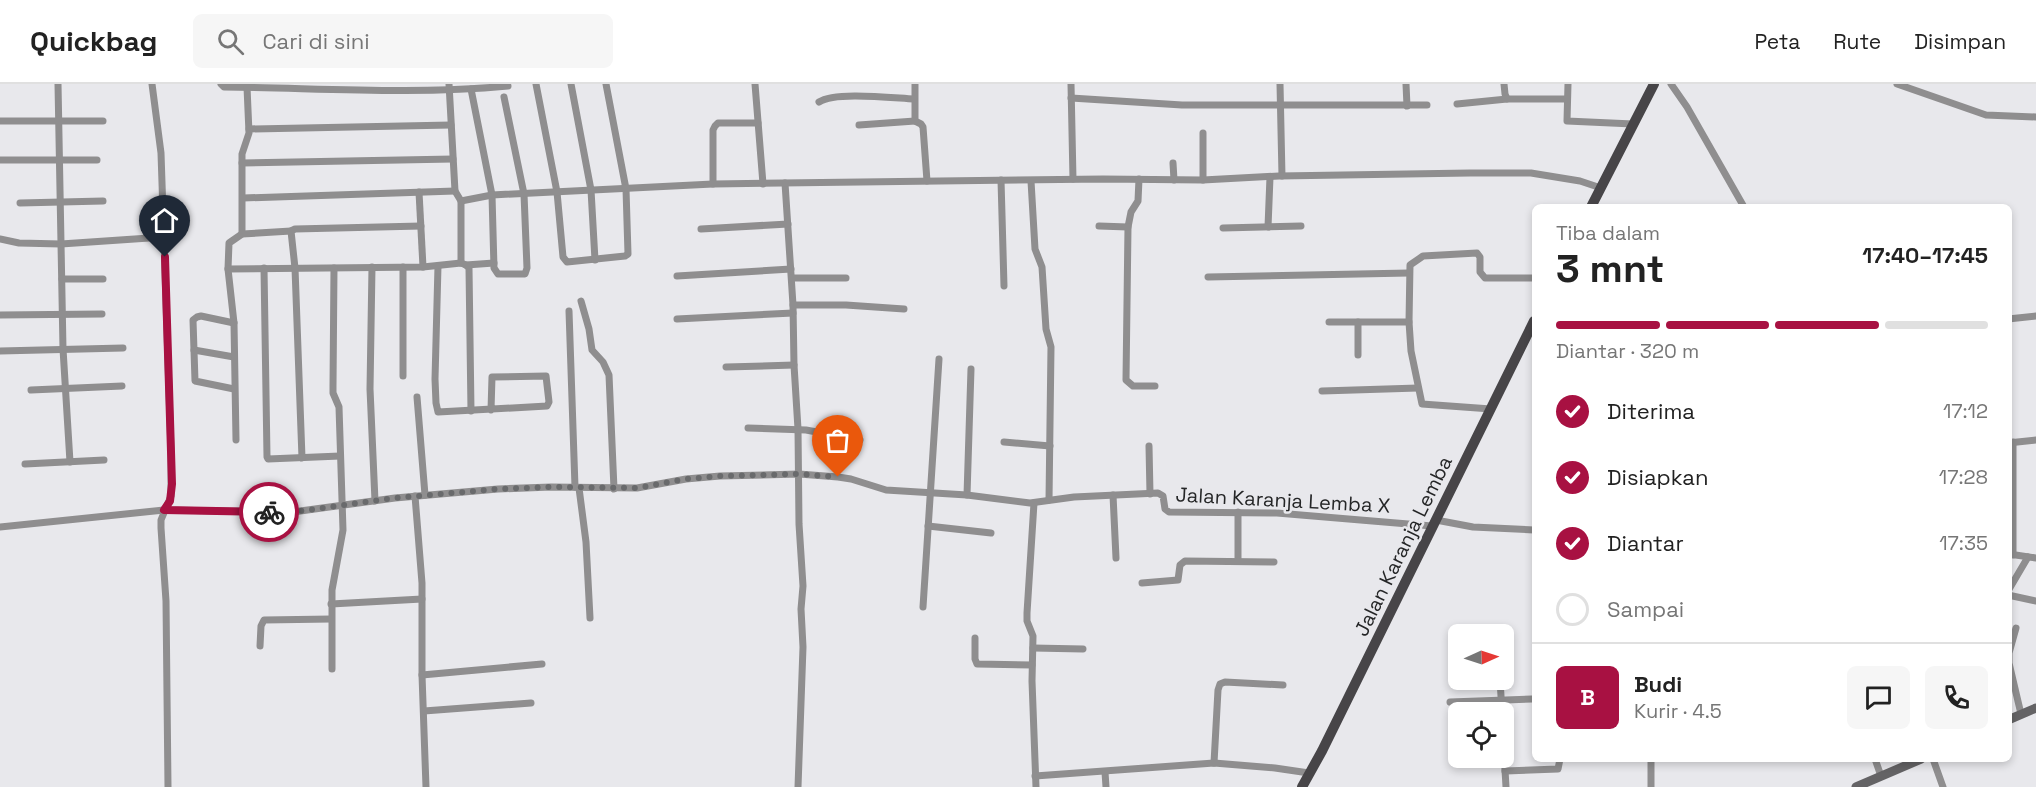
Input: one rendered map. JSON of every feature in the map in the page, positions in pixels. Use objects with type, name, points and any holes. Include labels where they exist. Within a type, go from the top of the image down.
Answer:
[{"type":"main road","points":[[1593,204],[1654,84]]},
{"type":"main road","name":"Jalan Karanja Lemba","points":[[1302,787],[1327,741],[1532,325]]},
{"type":"main road","points":[[2012,718],[2036,708]]},
{"type":"main road","points":[[1856,787],[1911,762]]},
{"type":"street","points":[[58,84],[63,350],[70,462]]},
{"type":"street","points":[[152,84],[161,153],[172,484],[170,501],[164,510],[161,528],[166,601],[168,787]]},
{"type":"street","points":[[222,84],[224,87],[471,89],[508,86]]},
{"type":"street","points":[[538,84],[557,192],[564,260],[567,262],[628,254],[626,189],[606,84]]},
{"type":"street","points":[[571,84],[591,190],[595,260]]},
{"type":"street","points":[[755,84],[763,184]]},
{"type":"street","points":[[915,84],[915,121]]},
{"type":"street","points":[[1071,84],[1073,179]]},
{"type":"street","points":[[1280,84],[1282,176]]},
{"type":"street","points":[[1406,84],[1407,106]]},
{"type":"street","points":[[1504,84],[1504,94],[1507,99]]},
{"type":"street","points":[[1568,84],[1567,121],[1634,124]]},
{"type":"street","points":[[1671,84],[1742,204]]},
{"type":"street","points":[[1897,84],[1986,115],[2036,117]]},
{"type":"street","points":[[242,234],[242,163],[243,149],[249,134],[247,87]]},
{"type":"street","points":[[449,88],[455,191],[460,201],[464,264],[469,268],[471,411]]},
{"type":"street","points":[[471,89],[492,195],[494,263],[498,274],[525,274],[527,271],[524,194],[504,97]]},
{"type":"street","points":[[819,102],[823,99],[837,97],[914,99]]},
{"type":"street","points":[[1071,98],[1182,105],[1427,105]]},
{"type":"street","points":[[1457,104],[1507,99],[1567,99]]},
{"type":"street","points":[[0,121],[103,121]]},
{"type":"street","points":[[859,125],[915,121],[921,124],[927,181]]},
{"type":"street","points":[[713,184],[713,130],[715,126],[718,123],[758,123]]},
{"type":"street","points":[[249,129],[450,125]]},
{"type":"street","points":[[1203,133],[1203,180]]},
{"type":"street","points":[[242,163],[453,159]]},
{"type":"street","points":[[0,160],[97,160]]},
{"type":"street","points":[[1173,163],[1174,180]]},
{"type":"street","points":[[460,201],[492,195],[713,184],[1073,179],[1203,180],[1470,172],[1532,173],[1580,181],[1601,188]]},
{"type":"street","points":[[1268,227],[1270,177]]},
{"type":"street","points":[[1139,179],[1138,201],[1131,212],[1128,227],[1126,380],[1132,386],[1155,386]]},
{"type":"street","points":[[1001,180],[1004,286]]},
{"type":"street","points":[[1031,181],[1035,254],[1042,267],[1046,329],[1052,347],[1049,500]]},
{"type":"street","points":[[784,183],[792,278],[803,586],[798,787]]},
{"type":"street","points":[[243,198],[455,191]]},
{"type":"street","points":[[419,192],[423,267]]},
{"type":"street","points":[[20,203],[103,201]]},
{"type":"street","points":[[701,230],[788,224]]},
{"type":"street","points":[[236,440],[234,323],[228,269],[229,243],[242,234],[295,229],[421,226]]},
{"type":"street","points":[[1099,226],[1128,227]]},
{"type":"street","points":[[1223,228],[1301,226]]},
{"type":"street","points":[[291,231],[295,268],[302,458]]},
{"type":"street","points":[[0,239],[19,243],[61,244],[164,237]]},
{"type":"street","points":[[1491,409],[1421,404],[1411,351],[1410,264],[1421,257],[1472,252],[1480,255],[1480,272],[1485,278],[1532,278]]},
{"type":"street","points":[[228,269],[423,267],[494,263]]},
{"type":"street","points":[[438,266],[436,409],[439,412],[491,410],[547,406],[549,402],[546,376],[492,377],[491,410]]},
{"type":"street","points":[[372,267],[370,389],[375,501]]},
{"type":"street","points":[[403,267],[403,376]]},
{"type":"street","points":[[264,268],[267,457],[268,459],[340,456]]},
{"type":"street","points":[[332,669],[331,604],[341,544],[342,505],[339,407],[333,393],[334,268]]},
{"type":"street","points":[[677,276],[791,269]]},
{"type":"street","points":[[1208,277],[1409,273]]},
{"type":"street","points":[[792,278],[846,278]]},
{"type":"street","points":[[62,279],[103,279]]},
{"type":"street","points":[[581,301],[592,350],[603,362],[609,375],[614,489]]},
{"type":"street","points":[[677,318],[846,305],[904,309]]},
{"type":"street","points":[[569,311],[577,488],[586,542],[590,618]]},
{"type":"street","points":[[0,315],[102,314]]},
{"type":"street","points":[[234,323],[201,316],[195,318],[194,350],[196,382],[234,389]]},
{"type":"street","points":[[2012,319],[2036,316]]},
{"type":"street","points":[[1329,322],[1409,322]]},
{"type":"street","points":[[1358,322],[1358,355]]},
{"type":"street","points":[[0,351],[123,348]]},
{"type":"street","points":[[194,350],[234,357]]},
{"type":"street","points":[[922,607],[939,360]]},
{"type":"street","points":[[726,367],[794,365]]},
{"type":"street","points":[[967,495],[971,369]]},
{"type":"street","points":[[31,390],[122,386]]},
{"type":"street","points":[[1322,391],[1418,388]]},
{"type":"street","points":[[417,398],[425,495]]},
{"type":"street","points":[[748,428],[798,429],[860,440]]},
{"type":"street","points":[[2012,442],[2036,440]]},
{"type":"street","points":[[1004,442],[1050,446]]},
{"type":"street","points":[[1149,446],[1150,494]]},
{"type":"street","points":[[25,464],[104,460]]},
{"type":"street","name":"Jalan Karanja Lemba X","points":[[0,528],[164,510],[285,512],[425,495],[530,488],[614,489],[653,486],[702,477],[799,474],[851,479],[886,490],[967,495],[1034,503],[1113,495],[1150,494],[1162,495],[1165,508],[1169,513],[1282,513],[1532,530]]},
{"type":"street","points":[[1113,495],[1116,558]]},
{"type":"street","points":[[415,496],[422,599],[426,787]]},
{"type":"street","points":[[1034,503],[1027,621],[1033,636],[1036,787]]},
{"type":"street","points":[[1238,512],[1238,561]]},
{"type":"street","points":[[928,525],[991,532]]},
{"type":"street","points":[[2012,555],[2036,558]]},
{"type":"street","points":[[2012,586],[2028,557]]},
{"type":"street","points":[[1142,583],[1178,580],[1180,566],[1185,561],[1274,562]]},
{"type":"street","points":[[2012,594],[2036,601]]},
{"type":"street","points":[[331,604],[422,599]]},
{"type":"street","points":[[260,646],[261,624],[264,620],[331,619]]},
{"type":"street","points":[[2012,645],[2016,628]]},
{"type":"street","points":[[975,638],[977,664],[1032,665]]},
{"type":"street","points":[[1033,648],[1083,649]]},
{"type":"street","points":[[422,675],[542,664]]},
{"type":"street","points":[[2012,676],[2021,714]]},
{"type":"street","points":[[1214,763],[1220,684],[1225,682],[1282,685]]},
{"type":"street","points":[[1500,690],[1501,700]]},
{"type":"street","points":[[1450,702],[1532,699]]},
{"type":"street","points":[[424,711],[531,703]]},
{"type":"street","points":[[1505,771],[1557,769],[1559,762]]},
{"type":"street","points":[[1650,762],[1652,787]]},
{"type":"street","points":[[1876,762],[1881,776]]},
{"type":"street","points":[[1934,762],[1943,787]]},
{"type":"street","points":[[1035,776],[1214,763],[1309,773]]},
{"type":"street","points":[[1505,768],[1506,787]]},
{"type":"street","points":[[1105,772],[1106,787]]},
{"type":"way so far","points":[[269,512],[293,512],[395,498],[498,489],[637,488],[686,479],[720,476],[799,474],[838,477]]},
{"type":"route","points":[[165,257],[172,490],[170,501],[164,510],[269,512]]}]
